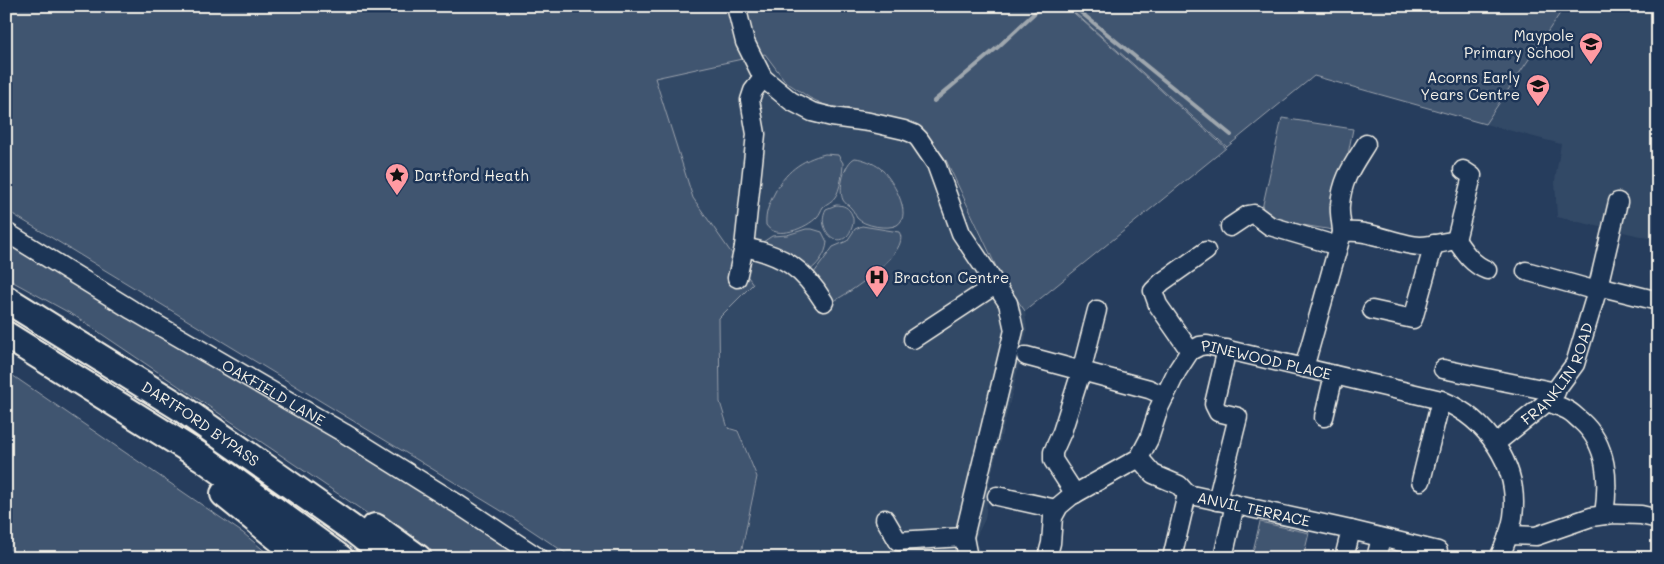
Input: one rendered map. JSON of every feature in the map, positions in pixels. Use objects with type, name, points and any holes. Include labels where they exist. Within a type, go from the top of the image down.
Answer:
[{"type":"highway","name":"DARTFORD BYPASS","points":[[6,299],[181,408],[354,530],[389,558]]},
{"type":"highway","name":"DARTFORD BYPASS","points":[[6,335],[202,458],[340,558]]},
{"type":"highway","points":[[6,335],[232,500],[304,558]]},
{"type":"highway","points":[[181,408],[370,524],[418,558]]},
{"type":"street","points":[[736,6],[745,42],[763,78],[791,101],[812,112],[832,117],[888,125],[914,134],[936,164],[961,233],[1008,303],[1014,330],[964,537],[968,558]]},
{"type":"street","points":[[737,278],[744,247],[756,134],[750,100],[755,87],[763,78]]},
{"type":"street","points":[[1304,368],[1340,240],[1340,207],[1344,181],[1351,165],[1366,144]]},
{"type":"street","points":[[1463,170],[1472,176],[1456,240],[1477,266],[1487,270]]},
{"type":"street","name":"FRANKLIN ROAD","points":[[1496,443],[1551,397],[1575,364],[1598,289],[1618,202]]},
{"type":"street","points":[[1230,227],[1248,215],[1254,214],[1270,226],[1340,240]]},
{"type":"street","points":[[1340,240],[1351,230],[1398,243],[1422,246],[1456,240]]},
{"type":"street","name":"OAKFIELD LANE","points":[[6,232],[132,310],[344,433],[456,503],[539,558]]},
{"type":"street","points":[[1372,310],[1413,319],[1434,244]]},
{"type":"street","points":[[744,247],[773,254],[792,264],[806,278],[824,302]]},
{"type":"street","points":[[1190,351],[1158,305],[1153,291],[1162,282],[1206,252]]},
{"type":"street","points":[[1526,271],[1598,289],[1658,301]]},
{"type":"street","points":[[913,339],[995,285]]},
{"type":"street","points":[[1074,494],[1053,460],[1052,452],[1062,432],[1081,372],[1097,310]]},
{"type":"street","name":"PINEWOOD PLACE","points":[[1139,458],[1149,439],[1165,396],[1190,351],[1200,346],[1206,345],[1227,349],[1441,400],[1456,406],[1469,416],[1496,443],[1508,469],[1512,482],[1513,517],[1500,558]]},
{"type":"street","points":[[1217,500],[1238,417],[1219,412],[1214,404],[1227,349]]},
{"type":"street","points":[[1026,356],[1149,389],[1165,396]]},
{"type":"street","points":[[1442,369],[1551,397],[1590,429],[1601,450],[1606,465],[1607,483],[1604,515]]},
{"type":"street","points":[[1324,417],[1334,375]]},
{"type":"street","points":[[1421,481],[1441,400]]},
{"type":"street","points":[[1047,558],[1051,543],[1053,517],[1056,509],[1074,494],[1139,458]]},
{"type":"street","name":"ANVIL TERRACE","points":[[1139,458],[1153,474],[1179,485],[1187,494],[1438,551]]},
{"type":"street","points":[[1172,558],[1187,494]]},
{"type":"street","points":[[997,496],[1056,509]]},
{"type":"street","points":[[1224,551],[1235,504]]},
{"type":"street","points":[[1508,536],[1536,536],[1591,517],[1604,515],[1641,515],[1658,519]]},
{"type":"street","points":[[885,519],[898,541],[964,537]]},
{"type":"street","points":[[1344,558],[1351,530]]},
{"type":"street","points":[[1376,558],[1380,538]]},
{"type":"shaded area","points":[[20,6],[1066,6],[1226,148],[1025,311],[1000,275],[946,160],[924,131],[898,119],[827,106],[810,98],[786,82],[765,54],[655,78],[693,198],[753,284],[719,318],[720,402],[728,428],[738,431],[757,477],[740,558],[573,558],[513,518],[6,210],[6,14]]},
{"type":"shaded area","points":[[1067,6],[1565,6],[1485,124],[1314,76],[1227,147]]},
{"type":"shaded area","name":"Maypole Primary School","points":[[1565,6],[1658,6],[1658,240],[1557,217],[1555,181],[1561,144],[1485,124]]},
{"type":"shaded area","name":"Bracton Centre","points":[[765,54],[786,83],[809,99],[827,107],[898,120],[924,132],[945,160],[999,276],[1025,311],[1027,331],[990,480],[985,519],[974,541],[985,558],[741,558],[758,477],[739,430],[729,427],[721,402],[719,318],[753,284],[693,199],[655,78]]},
{"type":"shaded area","points":[[1282,118],[1353,129],[1333,230],[1260,218]]},
{"type":"shaded area","points":[[825,154],[838,155],[843,163],[840,186],[834,199],[823,207],[817,217],[799,229],[784,232],[771,230],[766,225],[767,213],[778,186],[801,163]]},
{"type":"shaded area","points":[[855,158],[865,160],[877,166],[890,179],[902,205],[902,220],[897,225],[882,227],[860,221],[844,201],[841,190],[843,177],[848,165]]},
{"type":"shaded area","points":[[836,205],[847,208],[851,212],[853,219],[851,230],[841,240],[830,236],[826,231],[823,217],[826,209]]},
{"type":"shaded area","points":[[862,226],[899,232],[901,241],[896,251],[875,273],[848,293],[828,304],[811,277],[833,247],[847,241],[855,229]]},
{"type":"shaded area","points":[[806,229],[822,232],[827,242],[820,260],[806,273],[760,244],[772,236],[787,235]]},
{"type":"shaded area","points":[[6,243],[280,405],[527,558],[433,558],[75,316],[6,278]]},
{"type":"shaded area","points":[[6,371],[243,533],[273,558],[6,558]]},
{"type":"shaded area","points":[[1260,522],[1309,533],[1303,558],[1265,558],[1252,555]]},
{"type":"waterway","points":[[934,101],[998,47],[1042,6]]},
{"type":"waterway","points":[[1073,6],[1231,135]]},
{"type":"place","name":"Maypole Primary School","points":[[1591,65]]},
{"type":"place","name":"Acorns Early Years Centre","points":[[1538,107]]},
{"type":"place","name":"Dartford Heath","points":[[397,196]]},
{"type":"place","name":"Bracton Centre","points":[[877,298]]}]
